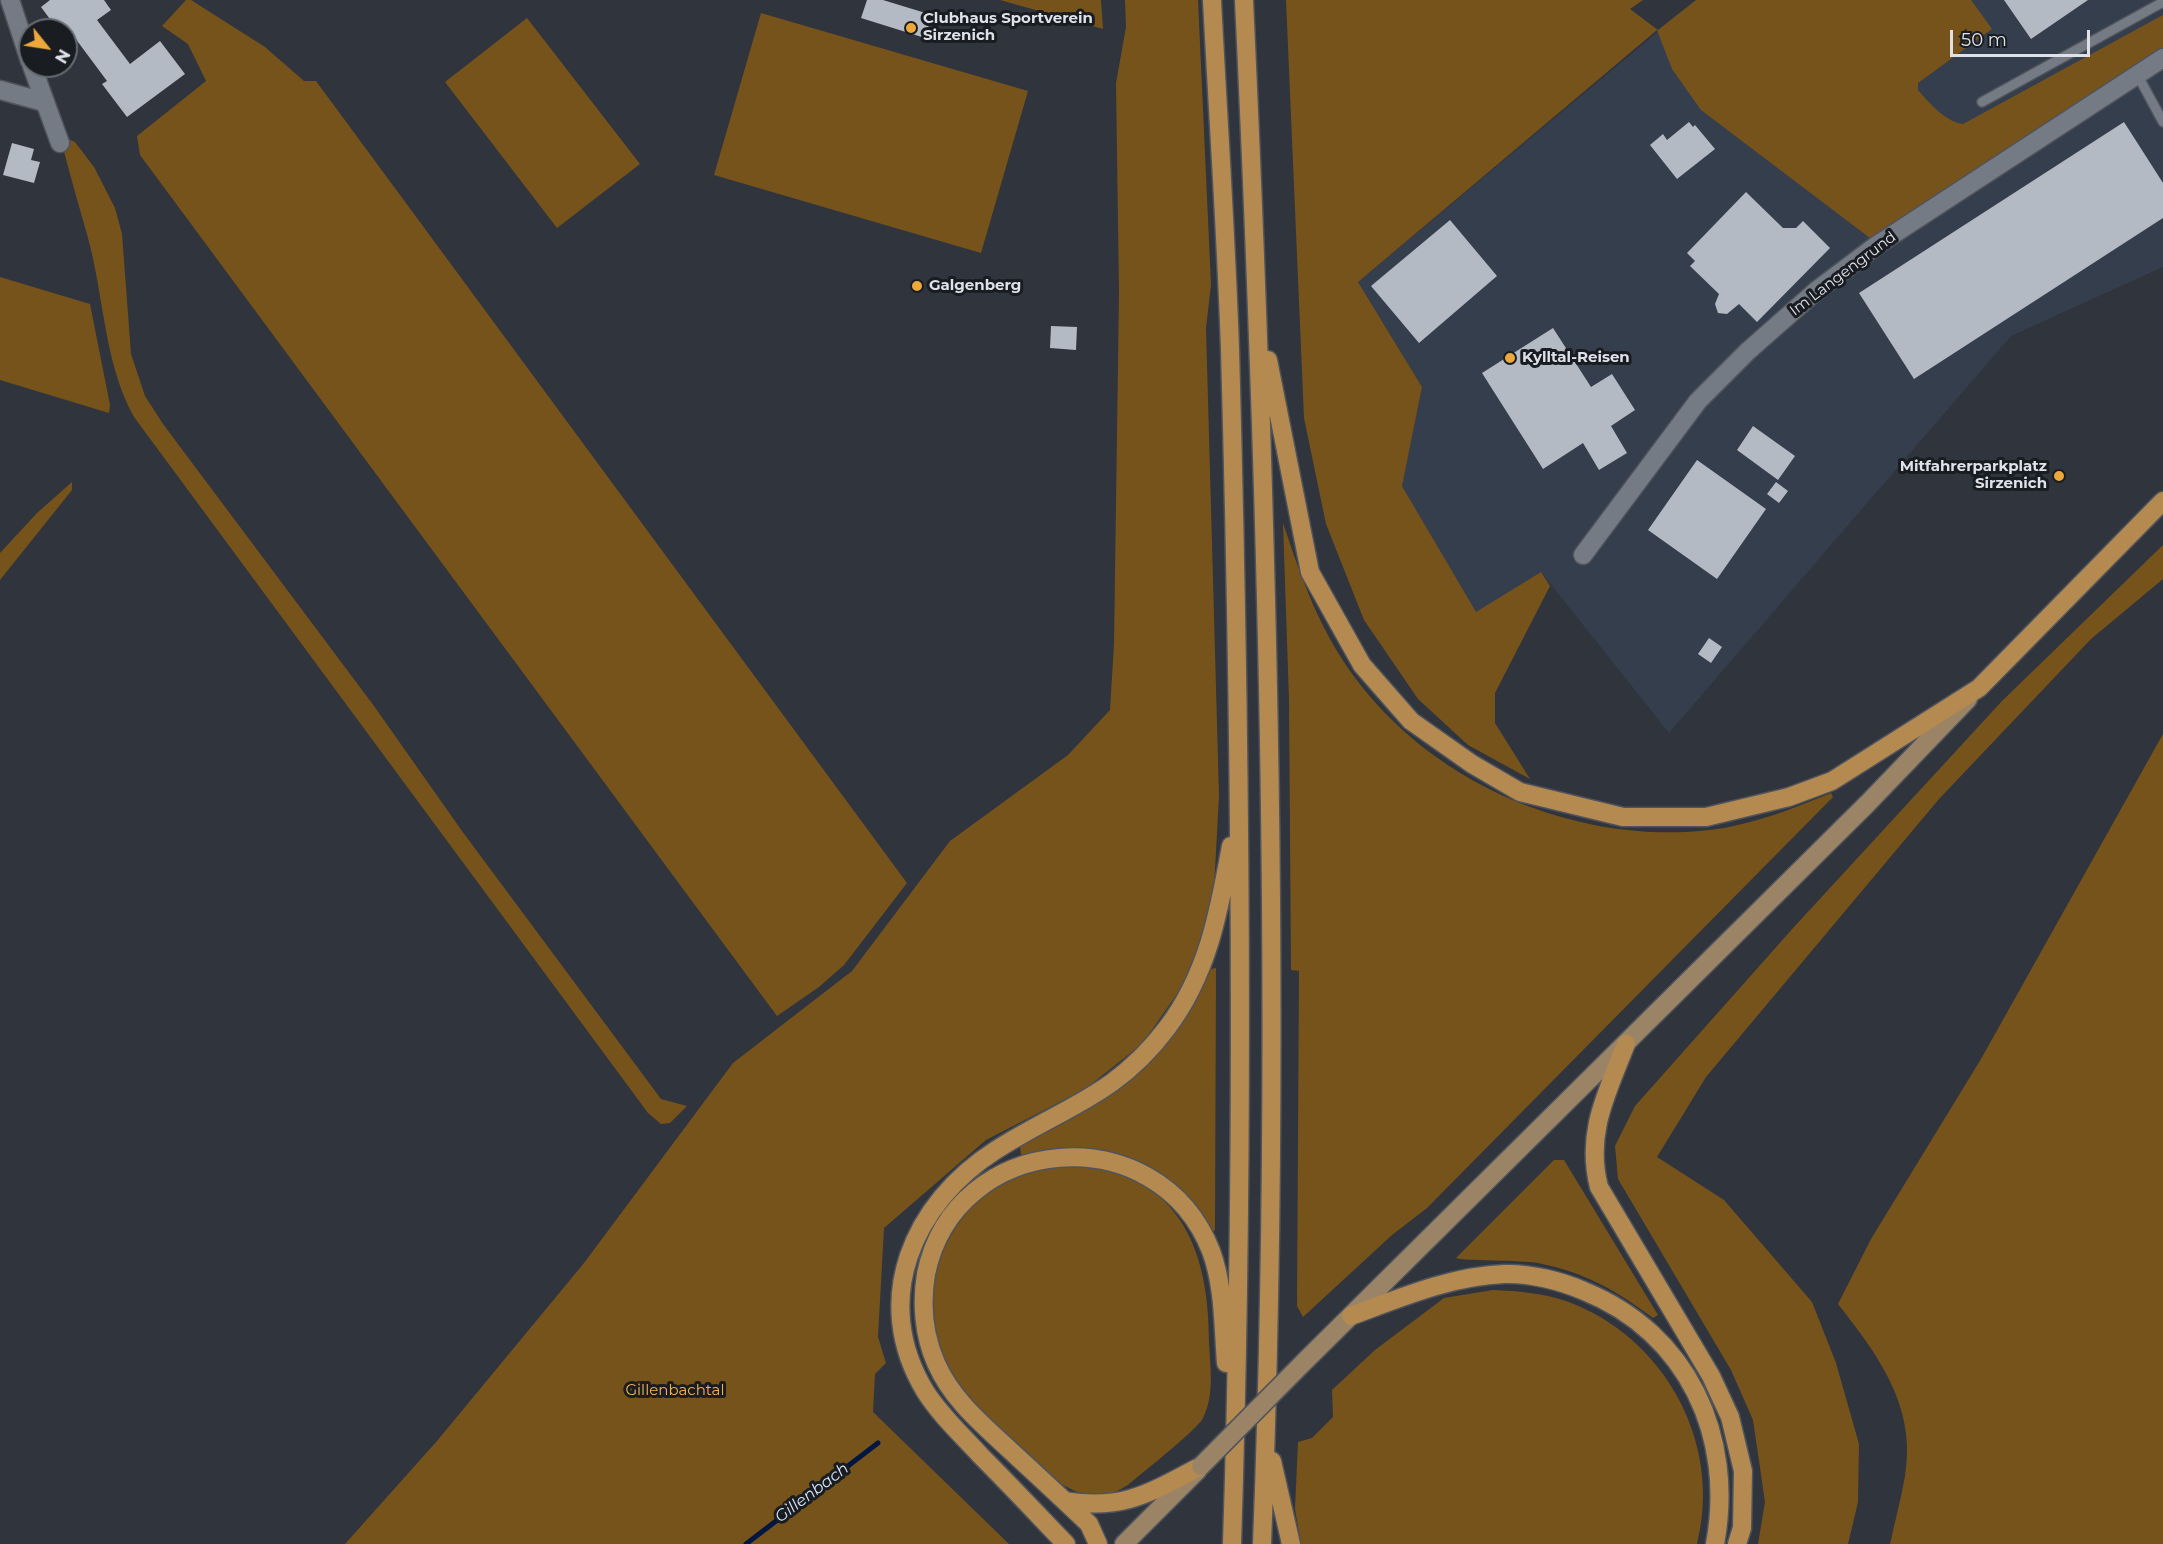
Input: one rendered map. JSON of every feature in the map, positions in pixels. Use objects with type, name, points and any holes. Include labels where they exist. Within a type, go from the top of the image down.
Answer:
[{"type":"highway","points":[[1212,0],[1230,346],[1239,800],[1242,1051],[1232,1544]]},
{"type":"highway","points":[[1244,0],[1258,308],[1272,972],[1267,1433],[1262,1544]]},
{"type":"highway","points":[[1258,308],[1310,572],[1362,665],[1411,721],[1472,764],[1520,792],[1623,817],[1706,818],[1788,797],[1832,781],[1979,688],[2163,501]]},
{"type":"highway","points":[[1066,1544],[947,1420],[925,1390],[910,1358],[903,1328],[902,1291],[906,1261],[928,1214],[952,1184],[966,1171],[1011,1141],[1074,1108],[1114,1083],[1167,1029],[1189,996],[1210,944],[1222,899],[1239,800]]},
{"type":"highway","points":[[1626,1044],[1599,1117],[1593,1164],[1599,1187],[1711,1377],[1731,1417],[1743,1471],[1742,1528],[1737,1544]]},
{"type":"highway","points":[[1098,1544],[1089,1524],[958,1399],[942,1376],[930,1349],[924,1305],[926,1277],[934,1247],[964,1200],[986,1182],[1003,1173],[1054,1158],[1086,1157],[1128,1167],[1174,1195],[1199,1227],[1211,1251],[1220,1282],[1234,1472]]},
{"type":"highway","points":[[1351,1316],[1461,1279],[1506,1274],[1566,1284],[1600,1297],[1637,1320],[1663,1343],[1689,1379],[1710,1425],[1720,1469],[1721,1514],[1715,1544]]},
{"type":"highway","points":[[1267,1433],[1291,1544]]},
{"type":"highway","points":[[1065,1501],[1096,1505],[1123,1502],[1202,1466]]},
{"type":"main road","points":[[1124,1544],[1626,1044],[1979,688]]},
{"type":"street","points":[[10,0],[18,24]]},
{"type":"street","name":"Im Langengrund","points":[[1583,555],[1698,401],[1748,351],[1799,306],[1877,245],[2163,57]]},
{"type":"street","points":[[36,78],[60,143]]},
{"type":"street","points":[[0,90],[44,102]]},
{"type":"lane","points":[[1982,102],[2163,2]]},
{"type":"lane","points":[[2137,74],[2163,122]]},
{"type":"shaded area","points":[[1696,0],[2163,0],[2163,267],[2011,336],[1669,733],[1541,572],[1476,613],[1402,486],[1422,387],[1358,282]]},
{"type":"green space","points":[[186,0],[191,0],[265,47],[304,81],[316,81],[907,883],[844,965],[819,987],[777,1016],[140,155],[137,136],[206,81],[188,44],[162,26]]},
{"type":"green space","points":[[1000,0],[1101,0],[1103,29]]},
{"type":"green space","name":"Gillenbachtal","points":[[1125,0],[1198,0],[1211,285],[1206,328],[1219,796],[1214,888],[1201,948],[1177,994],[1142,1044],[1085,1089],[986,1140],[884,1228],[878,1337],[886,1363],[875,1374],[873,1412],[1009,1544],[345,1544],[437,1441],[584,1263],[733,1063],[852,971],[950,841],[1068,755],[1110,710],[1114,644],[1119,293],[1116,83],[1126,27]]},
{"type":"green space","points":[[1286,0],[1643,0],[1630,9],[1658,30],[1696,0],[1971,0],[1992,29],[1918,83],[1918,90],[1927,101],[1950,120],[1963,124],[2163,15],[2163,48],[1870,238],[1701,110],[1672,69],[1657,30],[1358,282],[1422,387],[1402,486],[1476,612],[1541,572],[1550,586],[1495,693],[1495,723],[1530,779],[1468,745],[1418,699],[1364,620],[1326,524],[1304,418]]},
{"type":"green space","points":[[761,13],[1028,91],[981,253],[714,175]]},
{"type":"green space","points":[[527,18],[640,164],[557,228],[445,82]]},
{"type":"green space","points":[[68,139],[75,142],[94,167],[115,208],[122,234],[131,354],[145,396],[163,424],[374,706],[462,831],[661,1099],[687,1106],[670,1123],[661,1124],[648,1113],[134,417],[124,396],[110,352],[88,238],[62,144]]},
{"type":"green space","points":[[0,277],[90,304],[110,405],[109,413],[0,380]]},
{"type":"green space","points":[[72,482],[72,490],[0,580],[0,553],[37,513]]},
{"type":"green space","points":[[1283,523],[1305,585],[1322,624],[1356,679],[1389,717],[1426,750],[1468,778],[1514,800],[1561,817],[1610,828],[1660,832],[1726,828],[1772,816],[1831,793],[1833,797],[1427,1208],[1392,1235],[1303,1317],[1297,1306],[1299,971],[1291,970],[1289,700]]},
{"type":"green space","points":[[2163,545],[2163,579],[2091,639],[1939,799],[1706,1077],[1657,1157],[1724,1200],[1812,1302],[1836,1363],[1859,1444],[1858,1502],[1848,1544],[1758,1544],[1765,1502],[1753,1420],[1731,1370],[1618,1179],[1615,1146],[1635,1106],[1794,927],[2002,701]]},
{"type":"green space","points":[[2163,734],[2163,1544],[1890,1544],[1905,1476],[1907,1451],[1905,1427],[1900,1405],[1891,1383],[1867,1343],[1838,1304],[1871,1239],[1981,1059]]},
{"type":"green space","points":[[1216,968],[1215,1230],[1211,1233],[1195,1208],[1176,1187],[1155,1171],[1131,1160],[1105,1153],[1078,1150],[1050,1150],[1021,1155],[1020,1146],[1082,1113],[1133,1076],[1175,1030],[1194,1002],[1211,969]]},
{"type":"green space","points":[[1554,1160],[1564,1160],[1658,1315],[1653,1318],[1599,1283],[1555,1267],[1530,1262],[1456,1258]]},
{"type":"green space","points":[[1065,1164],[1110,1170],[1137,1181],[1159,1196],[1176,1215],[1190,1237],[1205,1286],[1208,1313],[1211,1370],[1209,1400],[1203,1418],[1181,1441],[1128,1485],[1099,1497],[1079,1493],[1056,1481],[994,1424],[958,1385],[941,1354],[934,1331],[933,1286],[939,1263],[960,1222],[992,1188],[1009,1178],[1036,1169]]},
{"type":"green space","points":[[1493,1290],[1548,1296],[1566,1301],[1601,1317],[1631,1340],[1657,1367],[1678,1398],[1693,1432],[1701,1468],[1703,1506],[1697,1544],[1301,1544],[1295,1509],[1298,1442],[1312,1438],[1333,1417],[1332,1390],[1375,1350],[1444,1298]]},
{"type":"building","points":[[50,0],[104,0],[111,10],[97,20],[130,64],[160,41],[185,74],[127,117],[102,84],[107,81],[78,42],[78,18],[49,18],[41,7]]},
{"type":"building","name":"Clubhaus Sportverein Sirzenich","points":[[867,0],[883,0],[932,15],[925,38],[861,18]]},
{"type":"building","points":[[2004,0],[2088,0],[2031,39]]},
{"type":"building","points":[[1689,122],[1693,127],[1695,125],[1715,149],[1677,179],[1650,145],[1663,134],[1667,140]]},
{"type":"building","points":[[2124,122],[2163,183],[2163,218],[1914,379],[1859,293]]},
{"type":"building","points":[[12,143],[34,149],[31,160],[40,162],[34,183],[3,175]]},
{"type":"building","points":[[1746,192],[1783,228],[1796,228],[1803,221],[1830,248],[1757,322],[1739,304],[1727,314],[1718,313],[1715,304],[1719,294],[1690,266],[1695,261],[1687,253]]},
{"type":"building","points":[[1450,220],[1497,276],[1419,343],[1371,286]]},
{"type":"building","points":[[1051,326],[1077,327],[1076,350],[1050,348]]},
{"type":"building","points":[[1553,328],[1591,387],[1612,374],[1635,410],[1611,426],[1627,453],[1599,470],[1583,443],[1543,469],[1482,373]]},
{"type":"building","points":[[1753,426],[1795,456],[1778,480],[1737,450]]},
{"type":"building","points":[[1697,460],[1766,509],[1717,579],[1648,530]]},
{"type":"building","points":[[1776,482],[1788,491],[1779,503],[1767,494]]},
{"type":"building","points":[[1709,638],[1722,647],[1711,663],[1698,654]]},
{"type":"waterway","name":"Gillenbach","points":[[746,1544],[878,1443]]},
{"type":"place","name":"Clubhaus Sportverein Sirzenich","points":[[911,28]]},
{"type":"place","name":"Galgenberg","points":[[917,286]]},
{"type":"place","name":"Kylltal-Reisen","points":[[1510,358]]},
{"type":"place","name":"Mitfahrerparkplatz Sirzenich","points":[[2059,476]]}]
